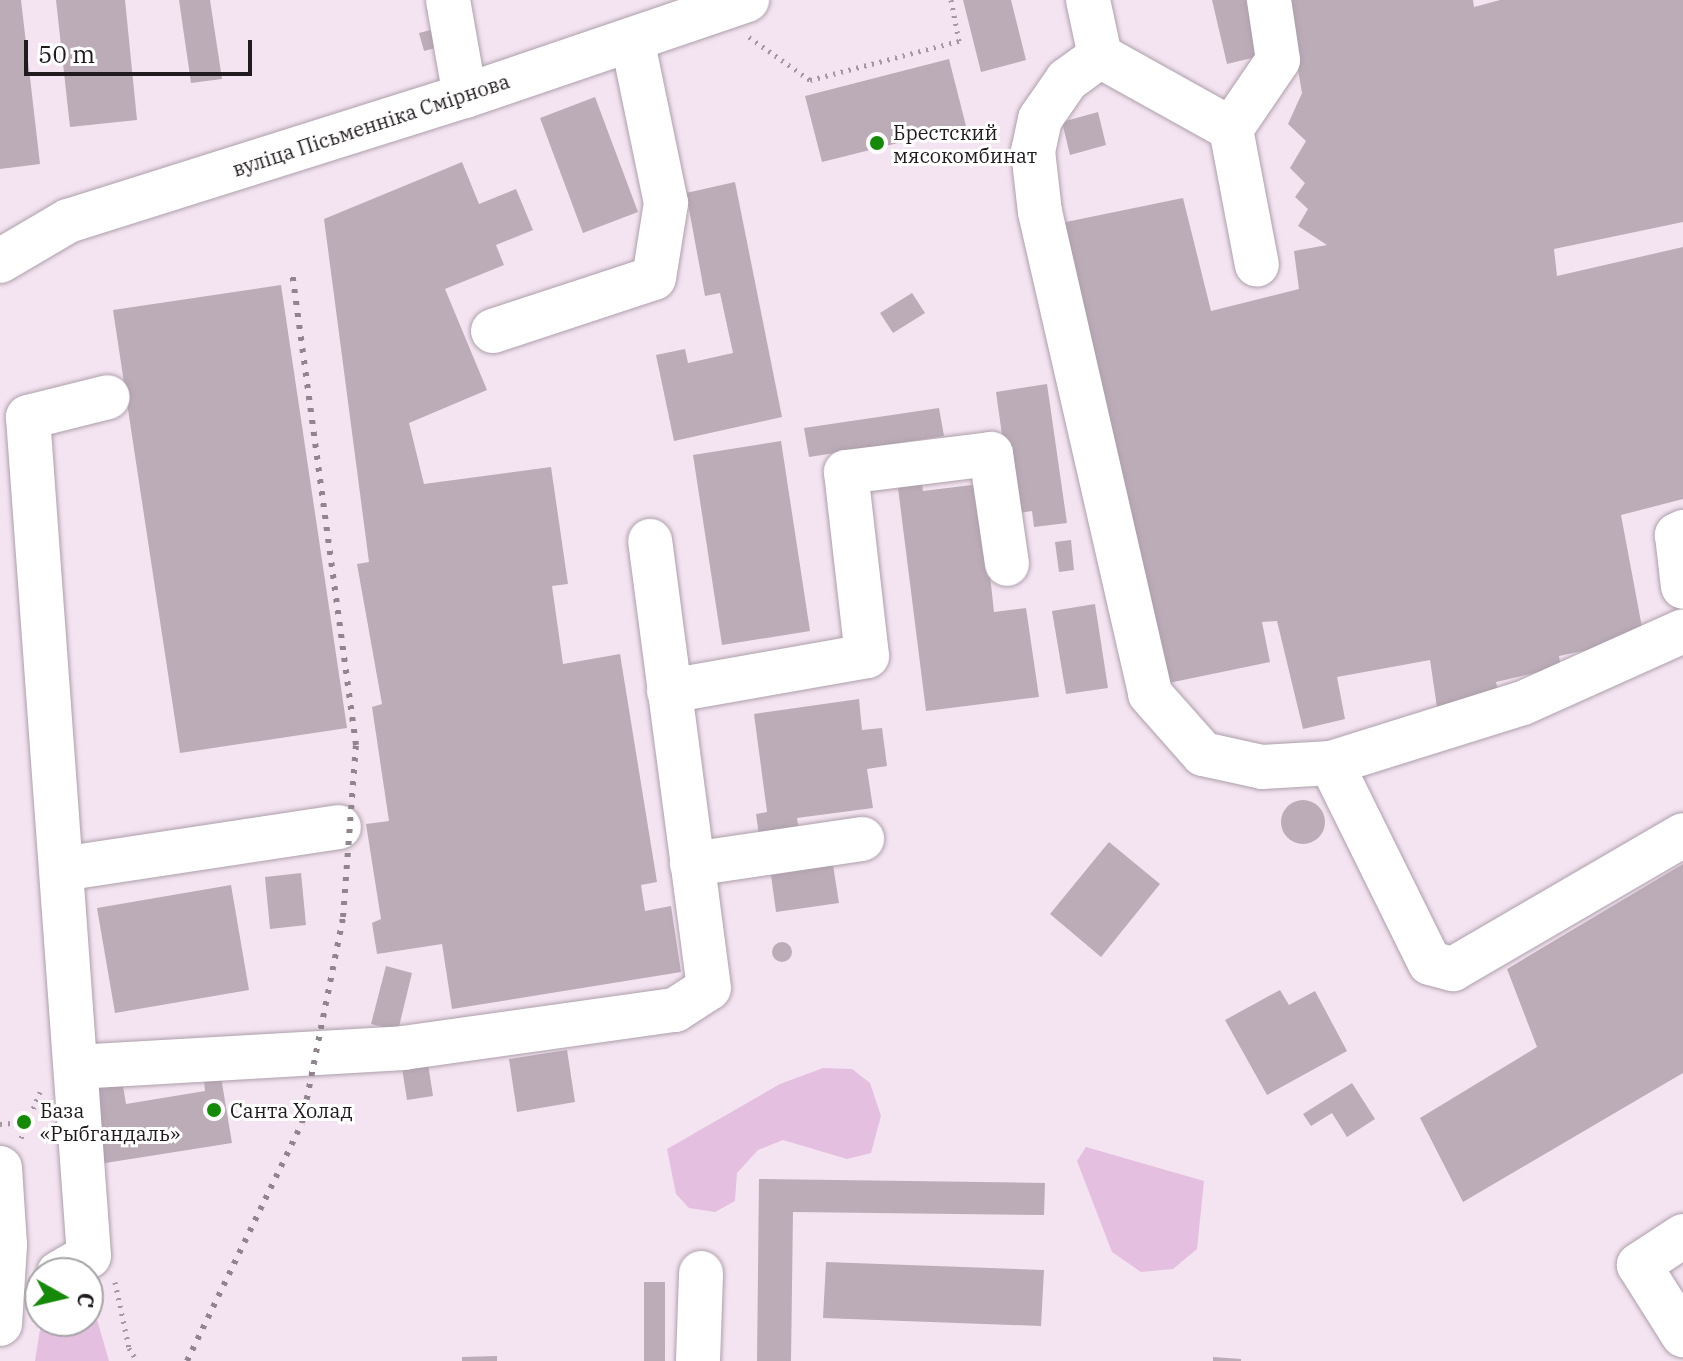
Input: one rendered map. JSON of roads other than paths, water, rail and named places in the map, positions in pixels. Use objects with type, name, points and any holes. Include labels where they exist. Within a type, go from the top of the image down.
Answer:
[{"type":"street","points":[[448,0],[465,96]]},
{"type":"street","points":[[1088,0],[1100,56],[1231,129]]},
{"type":"street","points":[[1257,265],[1231,129],[1278,60],[1269,0]]},
{"type":"street","name":"вуліца Пісьменніка Смірнова","points":[[0,261],[68,221],[465,96],[632,39],[690,12],[743,15]]},
{"type":"street","points":[[493,331],[654,278],[666,203],[632,39]]},
{"type":"street","points":[[1100,56],[1067,80],[1040,119],[1033,151],[1040,212],[1150,694],[1203,754],[1262,767],[1331,763],[1523,703],[1683,631]]},
{"type":"street","points":[[87,1257],[61,1074],[62,869],[28,417],[108,397]]},
{"type":"street","points":[[669,691],[867,656],[846,472],[991,454],[1007,564]]},
{"type":"street","points":[[1683,532],[1677,535],[1683,587]]},
{"type":"street","points":[[61,1074],[403,1048],[675,1010],[709,988],[650,541]]},
{"type":"street","points":[[1331,763],[1430,963],[1453,969],[1683,835]]},
{"type":"street","points":[[62,869],[339,827]]},
{"type":"street","points":[[692,864],[862,839]]},
{"type":"street","points":[[1,1314],[11,1160]]},
{"type":"street","points":[[1683,1236],[1639,1265],[1683,1335]]},
{"type":"street","points":[[698,1361],[701,1273]]},
{"type":"street","points":[[1,1314],[24,1296]]},
{"type":"railway","points":[[187,1361],[302,1123],[343,917],[356,745],[292,273]]},
{"type":"place","name":"Брестский мясокомбинат","points":[[877,143]]},
{"type":"place","name":"Санта Холад","points":[[214,1110]]},
{"type":"place","name":"База «Рыбгандаль»","points":[[24,1122]]}]
